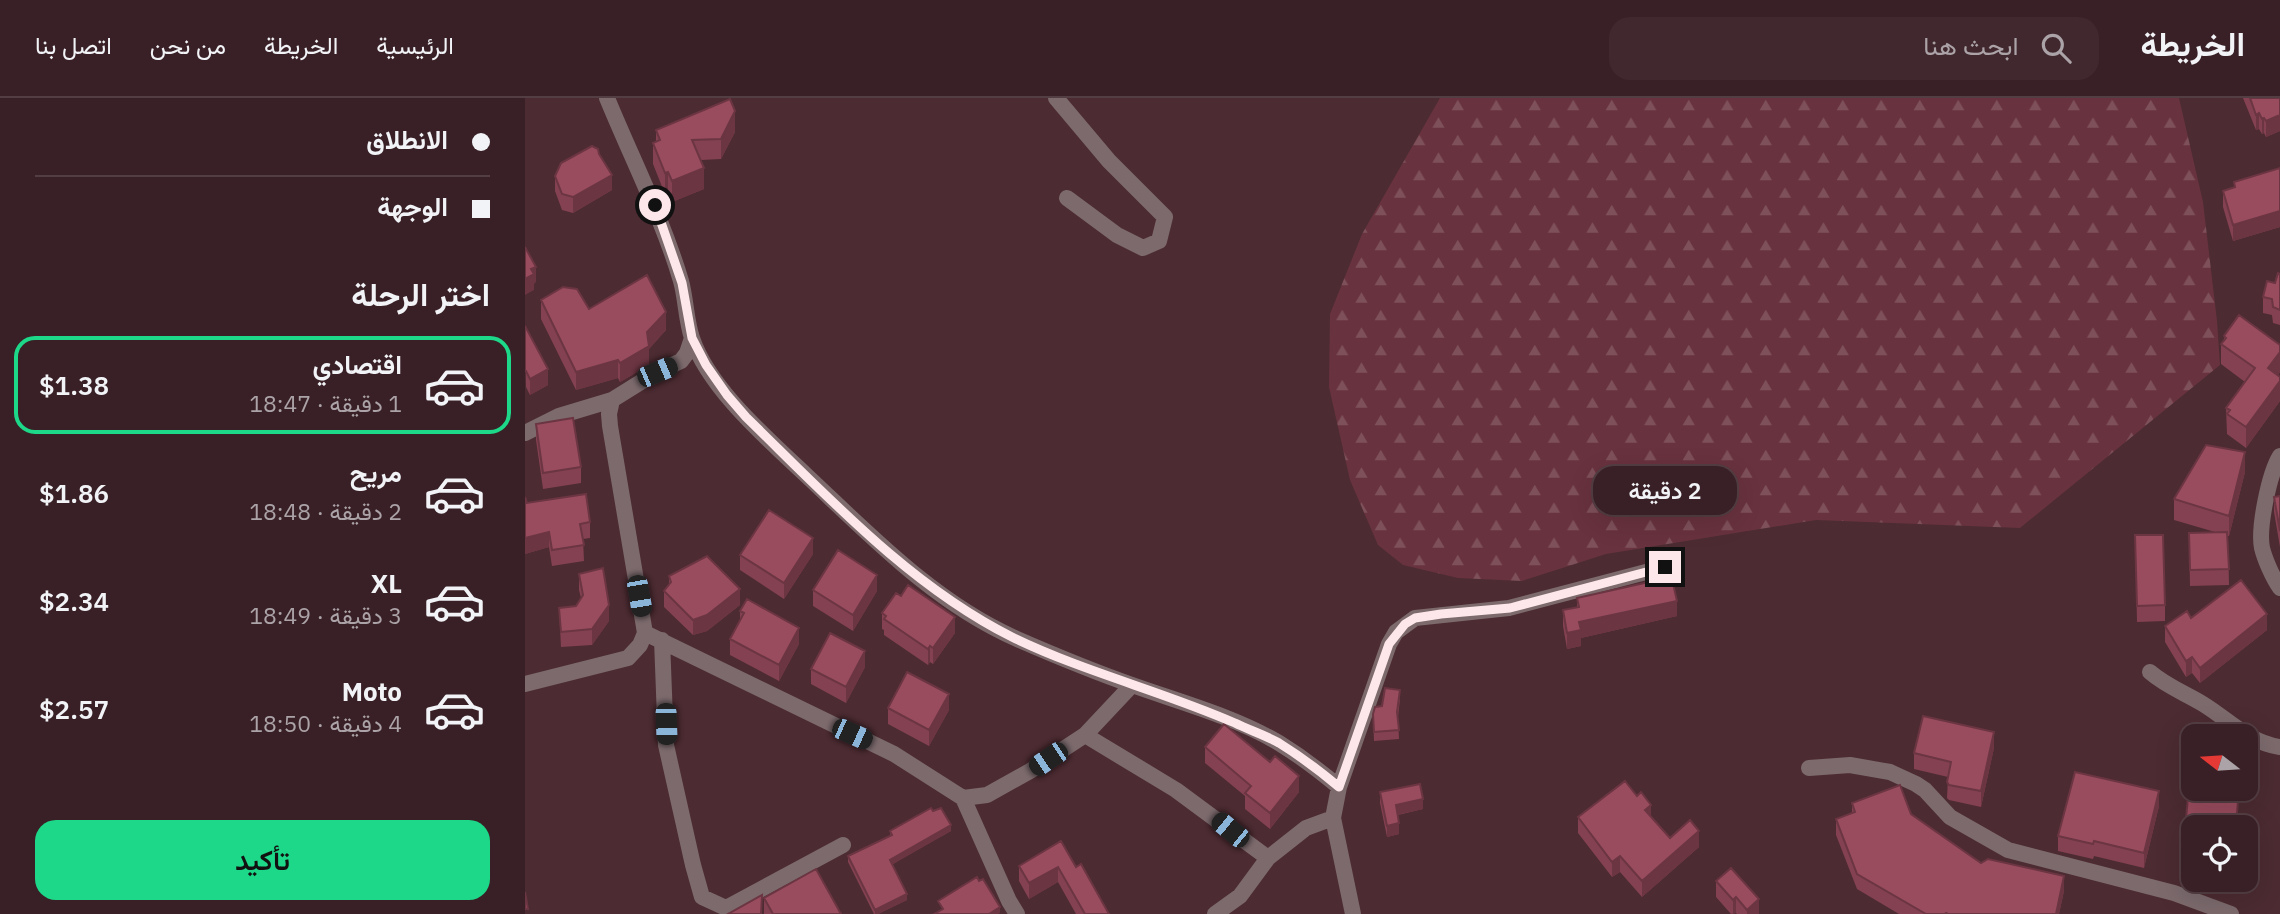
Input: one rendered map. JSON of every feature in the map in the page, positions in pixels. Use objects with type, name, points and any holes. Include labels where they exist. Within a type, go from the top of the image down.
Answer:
[{"type":"street","points":[[607,98],[655,205],[682,283],[692,338],[706,365],[727,395],[776,447],[905,567],[938,592],[1012,637],[1132,685],[1204,709],[1277,742],[1339,787]]},
{"type":"street","points":[[1056,98],[1109,161],[1165,217],[1159,241],[1143,248],[1117,234],[1067,198]]},
{"type":"street","points":[[525,433],[559,416],[612,400],[657,372],[674,365],[685,356],[692,338]]},
{"type":"street","points":[[674,365],[706,365]]},
{"type":"street","points":[[525,684],[628,657],[640,645],[645,633],[610,426],[612,400]]},
{"type":"street","points":[[2280,456],[2274,466],[2265,499],[2262,547],[2280,588]]},
{"type":"street","points":[[1353,914],[1333,818],[1339,787],[1389,644],[1405,624],[1415,618],[1441,614],[1510,608],[1665,567]]},
{"type":"street","points":[[645,633],[894,754],[963,798],[1017,914]]},
{"type":"street","points":[[662,640],[666,745],[702,897],[726,908],[843,845]]},
{"type":"street","points":[[2150,673],[2209,708],[2242,733],[2269,746],[2280,747]]},
{"type":"street","points":[[963,798],[988,795],[1084,735],[1132,685]]},
{"type":"street","points":[[1084,735],[1176,790],[1268,858]]},
{"type":"street","points":[[1808,768],[1850,765],[1890,772],[1916,783],[1926,790],[1940,809],[1950,817],[2008,850],[2174,893],[2231,914]]},
{"type":"street","points":[[1215,914],[1240,896],[1268,858],[1306,828],[1333,818]]},
{"type":"green space","points":[[1440,98],[2179,98],[2203,202],[2220,365],[2020,528],[1816,520],[1606,554],[1522,581],[1458,578],[1403,565],[1378,545],[1350,480],[1329,387],[1330,314],[1362,234]]},
{"type":"building","points":[[2250,98],[2280,98],[2280,115],[2266,121],[2262,119],[2259,113],[2256,115]]},
{"type":"building","points":[[730,99],[735,111],[721,139],[692,140],[704,168],[672,181],[668,172],[665,173],[653,143],[660,140],[656,130]]},
{"type":"building","points":[[592,146],[598,149],[612,175],[573,197],[562,194],[555,176],[561,163]]},
{"type":"building","points":[[2280,168],[2280,211],[2233,225],[2223,191],[2235,187],[2234,182]]},
{"type":"building","points":[[525,247],[536,267],[531,269],[534,274],[525,279]]},
{"type":"building","points":[[2278,273],[2280,310],[2273,307],[2272,299],[2263,297],[2267,281],[2275,283]]},
{"type":"building","points":[[647,275],[666,312],[647,332],[649,346],[620,363],[618,360],[576,372],[541,300],[563,287],[577,289],[589,309]]},
{"type":"building","points":[[2239,315],[2280,345],[2280,352],[2268,368],[2280,377],[2280,381],[2246,427],[2227,414],[2230,410],[2226,408],[2255,368],[2221,344]]},
{"type":"building","points":[[525,326],[548,369],[530,379],[525,371]]},
{"type":"building","points":[[573,418],[581,467],[543,473],[536,424]]},
{"type":"building","points":[[2206,445],[2245,452],[2229,516],[2174,499]]},
{"type":"building","points":[[586,494],[590,522],[580,524],[584,545],[552,550],[549,532],[525,538],[525,497],[527,503]]},
{"type":"building","points":[[2280,496],[2280,531],[2274,497]]},
{"type":"building","points":[[769,510],[813,538],[784,583],[740,555]]},
{"type":"building","points":[[2227,532],[2229,569],[2190,570],[2189,533]]},
{"type":"building","points":[[2135,535],[2163,535],[2165,605],[2137,606]]},
{"type":"building","points":[[838,550],[877,575],[853,615],[813,590]]},
{"type":"building","points":[[707,556],[740,589],[707,615],[693,620],[664,591],[671,582],[669,576]]},
{"type":"building","points":[[603,568],[609,605],[592,629],[561,632],[559,608],[576,606],[583,595],[579,574]]},
{"type":"building","points":[[1672,579],[1677,601],[1579,622],[1581,630],[1567,633],[1563,610],[1579,607],[1577,598]]},
{"type":"building","points":[[2241,580],[2267,614],[2200,668],[2192,657],[2186,661],[2165,626],[2187,611],[2191,618]]},
{"type":"building","points":[[908,585],[955,617],[933,648],[930,646],[928,649],[884,619],[886,616],[882,613],[896,593],[901,596]]},
{"type":"building","points":[[747,599],[799,628],[779,665],[730,639],[744,613],[740,611]]},
{"type":"building","points":[[830,633],[865,651],[846,687],[811,669]]},
{"type":"building","points":[[907,672],[949,694],[929,730],[888,708]]},
{"type":"building","points":[[1385,688],[1400,690],[1397,712],[1399,730],[1374,732],[1373,714],[1375,707],[1382,706]]},
{"type":"building","points":[[1923,716],[1994,732],[1981,791],[1949,785],[1947,782],[1951,762],[1914,753]]},
{"type":"building","points":[[1224,724],[1270,762],[1275,756],[1299,776],[1270,813],[1245,793],[1251,786],[1205,747]]},
{"type":"building","points":[[2075,772],[2159,791],[2144,853],[2058,836]]},
{"type":"building","points":[[1625,781],[1637,796],[1641,792],[1651,805],[1645,810],[1670,838],[1690,820],[1699,831],[1642,881],[1620,856],[1612,862],[1578,817]]},
{"type":"building","points":[[1420,784],[1423,799],[1396,805],[1399,823],[1387,826],[1380,792]]},
{"type":"building","points":[[1900,785],[1911,814],[1981,863],[1988,859],[2064,876],[2056,914],[1926,914],[1857,874],[1836,819],[1855,812],[1852,803]]},
{"type":"building","points":[[2188,802],[2238,802],[2237,815],[2186,815]]},
{"type":"building","points":[[931,808],[933,811],[941,808],[951,825],[890,860],[907,894],[875,910],[848,856],[892,835],[890,831]]},
{"type":"building","points":[[1061,841],[1076,867],[1081,864],[1109,914],[1085,914],[1058,867],[1029,883],[1019,866]]},
{"type":"building","points":[[1731,868],[1759,899],[1747,910],[1736,897],[1733,900],[1716,881]]},
{"type":"building","points":[[816,869],[841,914],[773,914],[764,898]]},
{"type":"building","points":[[977,877],[979,881],[983,879],[1000,907],[989,914],[934,914],[943,909],[938,901]]},
{"type":"building","points":[[762,895],[761,914],[728,914]]},
{"type":"route","points":[[655,205],[682,283],[692,338],[706,365],[746,417],[905,567],[979,619],[1012,637],[1132,685],[1204,709],[1277,742],[1339,787],[1389,644],[1405,624],[1415,618],[1441,614],[1510,608],[1665,567]]}]
